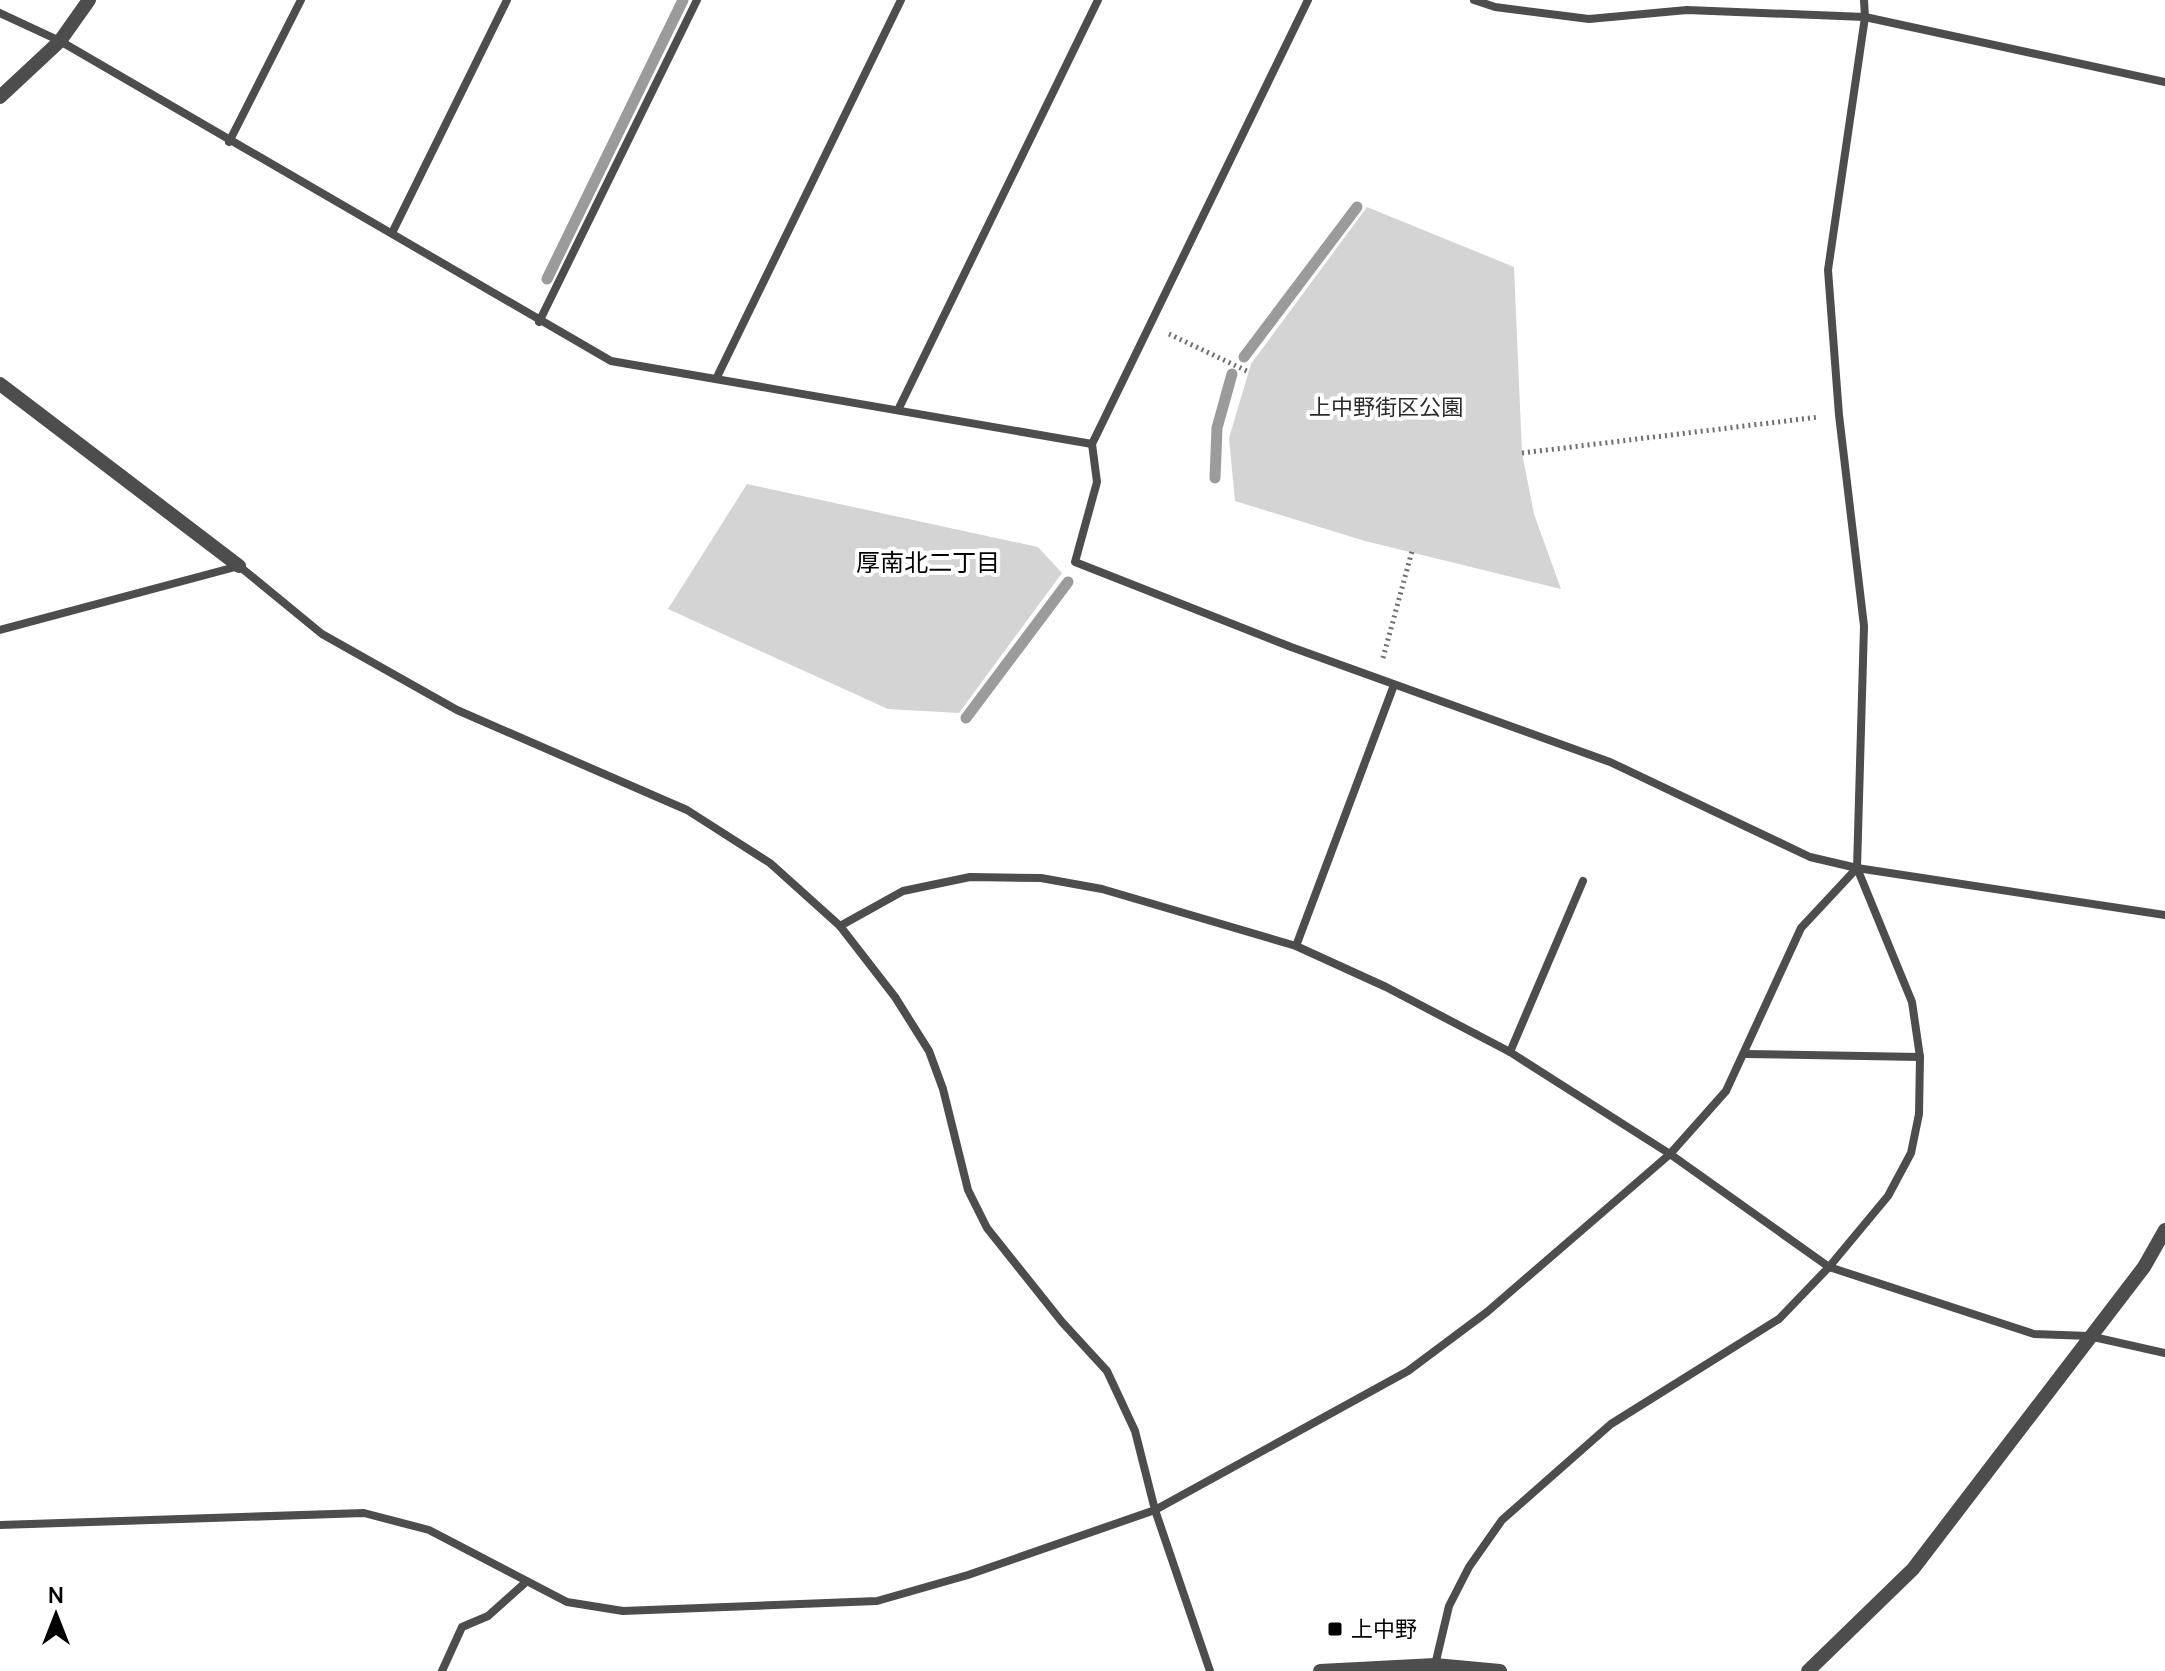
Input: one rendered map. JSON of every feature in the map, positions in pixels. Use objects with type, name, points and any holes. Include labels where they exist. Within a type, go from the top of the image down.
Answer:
[{"type":"street","points":[[0,97],[60,41],[89,0]]},
{"type":"street","points":[[229,142],[301,0]]},
{"type":"street","points":[[392,233],[507,0]]},
{"type":"street","points":[[539,322],[697,0]]},
{"type":"street","points":[[717,377],[901,0]]},
{"type":"street","points":[[898,410],[1098,0]]},
{"type":"street","points":[[1308,0],[1092,444],[1097,482],[1075,562],[1394,685],[1610,762],[1810,857],[1857,868],[2165,915]]},
{"type":"street","points":[[1474,0],[1495,7],[1589,19],[1687,10],[1865,17],[2165,82]]},
{"type":"street","points":[[1435,1665],[1449,1606],[1469,1567],[1502,1520],[1611,1424],[1779,1319],[1829,1267],[1888,1196],[1911,1153],[1919,1114],[1920,1057],[1912,1002],[1857,868],[1864,626],[1839,415],[1828,270],[1865,17],[1864,0]]},
{"type":"street","points":[[0,13],[60,41],[229,142],[611,361],[1092,444]]},
{"type":"street","points":[[0,384],[239,566],[322,634],[457,710],[687,810],[770,863],[840,926],[895,997],[929,1051],[943,1089],[968,1190],[987,1228],[1062,1322],[1107,1371],[1135,1431],[1155,1510],[1210,1671]]},
{"type":"street","points":[[0,630],[239,566]]},
{"type":"street","points":[[1296,946],[1394,685]]},
{"type":"street","points":[[2,1525],[364,1513],[429,1530],[567,1602],[623,1611],[877,1601],[968,1575],[1155,1510],[1408,1371],[1487,1312],[1670,1154],[1726,1091],[1801,928],[1857,868]]},
{"type":"street","points":[[840,926],[903,891],[970,877],[1041,878],[1102,889],[1296,946],[1386,987],[1510,1052],[1670,1154],[1829,1267],[2034,1334],[2089,1336],[2165,1353]]},
{"type":"street","points":[[1510,1052],[1583,881]]},
{"type":"street","points":[[1745,1054],[1920,1057]]},
{"type":"street","points":[[1808,1671],[1913,1569],[2144,1267],[2165,1230]]},
{"type":"street","points":[[442,1671],[462,1627],[488,1616],[526,1582]]},
{"type":"street","points":[[1320,1671],[1435,1665],[1500,1671]]},
{"type":"path","points":[[1150,325],[1249,372]]},
{"type":"path","points":[[1522,453],[1839,415]]},
{"type":"path","points":[[1378,678],[1412,551]]},
{"type":"green space","name":"上中野街区公園","points":[[1367,207],[1514,267],[1522,453],[1534,514],[1561,589],[1365,541],[1235,501],[1229,438],[1251,364]]},
{"type":"green space","points":[[747,484],[1038,547],[1062,573],[959,713],[888,709],[668,609]]},
{"type":"waterway","points":[[547,279],[683,0]]},
{"type":"waterway","points":[[1244,357],[1357,207]]},
{"type":"waterway","points":[[1215,478],[1217,428],[1232,374]]},
{"type":"waterway","points":[[966,718],[1068,582]]},
{"type":"place","name":"上中野","points":[[1335,1629]]},
{"type":"district","name":"厚南北二丁目","points":[[928,561]]}]
